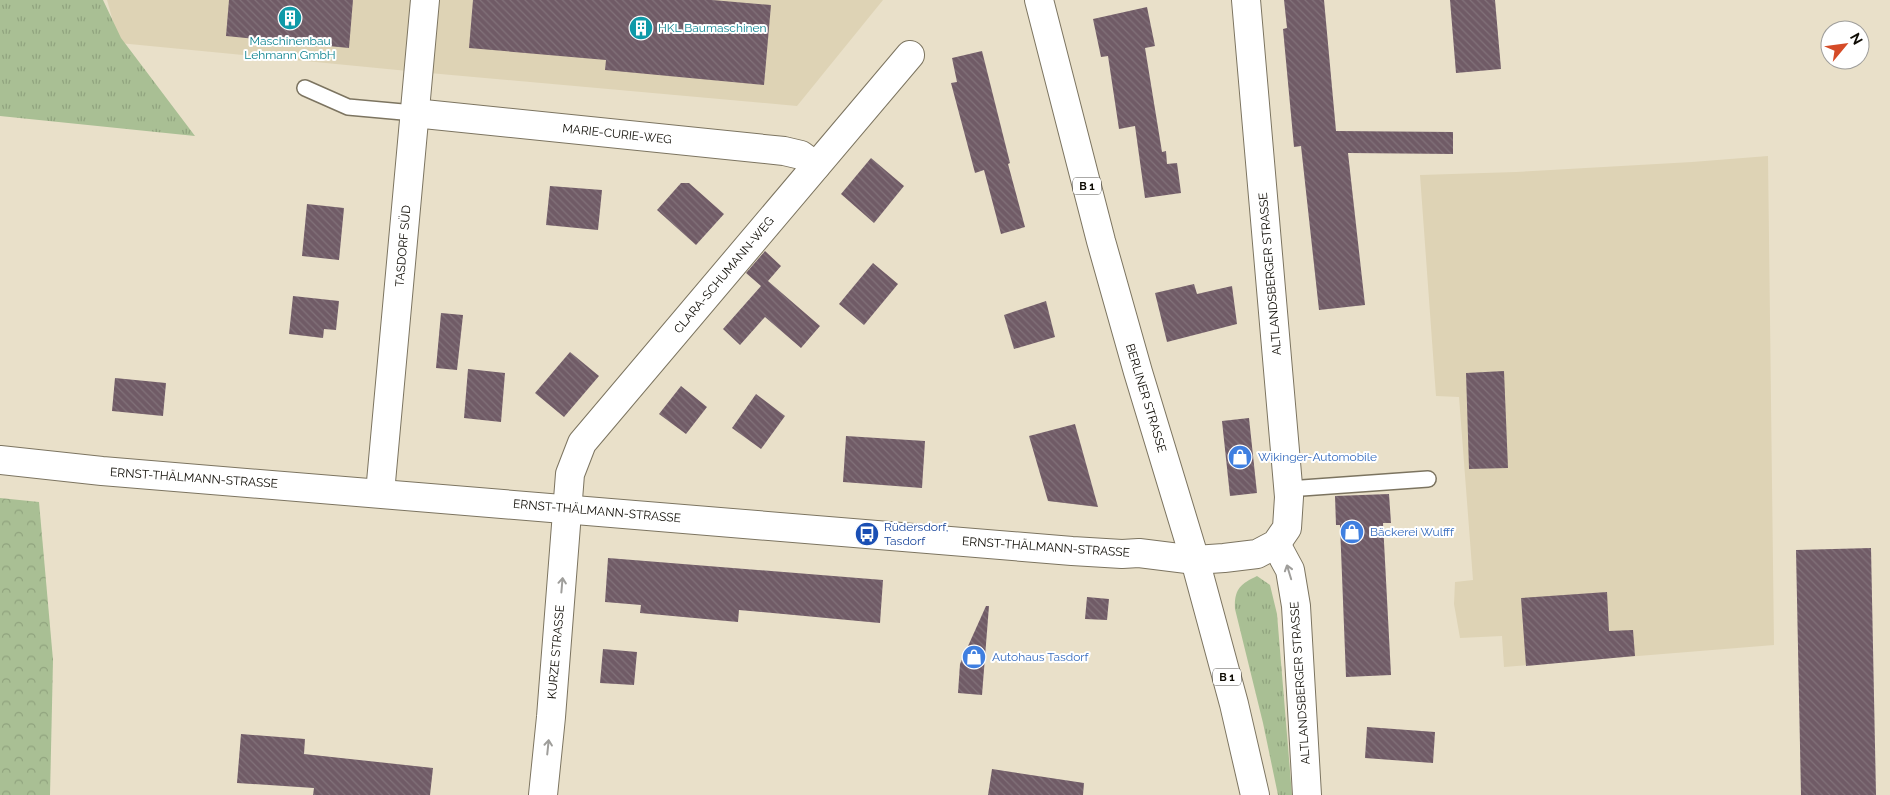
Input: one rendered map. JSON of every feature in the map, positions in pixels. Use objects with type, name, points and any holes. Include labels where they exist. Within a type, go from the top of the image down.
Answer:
[{"type":"main road","name":"TASDORF SÜD","points":[[380,493],[425,0]]},
{"type":"main road","name":"BERLINER STRASSE","points":[[1039,0],[1103,249],[1195,560],[1234,704],[1255,795]]},
{"type":"main road","name":"ALTLANDSBERGER STRASSE","points":[[1246,0],[1288,489],[1287,528],[1276,544],[1290,570],[1296,606],[1307,795]]},
{"type":"main road","name":"CLARA-SCHUMANN-WEG","points":[[567,508],[570,474],[582,443],[910,55]]},
{"type":"main road","name":"MARIE-CURIE-WEG","points":[[414,113],[784,151],[802,155],[816,166]]},
{"type":"main road","name":"ERNST-THÄLMANN-STRASSE","points":[[0,460],[102,471],[1072,551],[1122,554],[1139,553],[1195,560]]},
{"type":"main road","name":"KURZE STRASSE","points":[[543,795],[567,508]]},
{"type":"main road","points":[[1195,560],[1257,554],[1276,544]]},
{"type":"lane","points":[[305,88],[348,107],[414,113]]},
{"type":"lane","points":[[1288,489],[1428,479]]},
{"type":"shaded area","points":[[107,0],[883,0],[797,106],[119,43]]},
{"type":"shaded area","points":[[1768,156],[1774,645],[1504,667],[1502,636],[1460,638],[1454,604],[1455,582],[1473,580],[1459,397],[1436,396],[1420,175],[1516,172]]},
{"type":"green space","points":[[0,0],[103,0],[121,38],[195,136],[0,116]]},
{"type":"green space","points":[[0,498],[39,502],[53,660],[50,795],[0,795]]},
{"type":"green space","points":[[1257,576],[1270,585],[1277,614],[1292,795],[1278,795],[1263,723],[1235,609],[1239,588]]},
{"type":"building","name":"Maschinenbau Lehmann GmbH","points":[[229,0],[353,0],[349,48],[226,36]]},
{"type":"building","name":"HKL Baumaschinen","points":[[473,0],[712,0],[771,5],[764,85],[605,70],[606,60],[469,48]]},
{"type":"building","points":[[1284,0],[1324,0],[1336,131],[1453,132],[1453,154],[1348,153],[1365,305],[1319,310],[1301,146],[1294,147],[1283,29],[1287,28]]},
{"type":"building","points":[[1450,0],[1495,0],[1501,69],[1456,73]]},
{"type":"building","points":[[1147,7],[1155,46],[1145,48],[1162,152],[1166,151],[1167,164],[1177,163],[1181,193],[1145,198],[1135,126],[1119,129],[1108,56],[1101,57],[1093,19]]},
{"type":"building","points":[[982,51],[1010,163],[1008,164],[1025,227],[1001,234],[984,170],[975,173],[951,83],[957,82],[952,58]]},
{"type":"building","points":[[871,158],[904,186],[874,223],[841,194]]},
{"type":"building","points":[[681,183],[689,183],[724,214],[696,245],[657,210]]},
{"type":"building","points":[[550,186],[602,190],[598,230],[546,225]]},
{"type":"building","points":[[307,204],[344,208],[339,260],[302,256]]},
{"type":"building","points":[[765,251],[781,266],[768,281],[820,326],[801,348],[765,317],[740,345],[723,329],[761,286],[746,273]]},
{"type":"building","points":[[873,263],[898,284],[864,325],[839,304]]},
{"type":"building","points":[[1194,284],[1197,294],[1232,286],[1237,324],[1167,342],[1155,293]]},
{"type":"building","points":[[293,296],[339,301],[336,330],[324,329],[323,338],[289,334]]},
{"type":"building","points":[[1046,301],[1055,337],[1014,349],[1004,315]]},
{"type":"building","points":[[441,313],[463,315],[457,370],[436,368]]},
{"type":"building","points":[[570,352],[599,376],[564,417],[535,393]]},
{"type":"building","points":[[468,369],[505,373],[501,422],[464,418]]},
{"type":"building","points":[[1504,371],[1508,468],[1469,469],[1466,373]]},
{"type":"building","points":[[115,378],[166,383],[163,416],[112,411]]},
{"type":"building","points":[[681,386],[707,407],[686,434],[659,414]]},
{"type":"building","points":[[756,394],[785,416],[761,449],[732,428]]},
{"type":"building","name":"Wikinger-Automobile","points":[[1249,418],[1257,493],[1230,496],[1222,421]]},
{"type":"building","points":[[1075,424],[1098,507],[1048,501],[1029,436]]},
{"type":"building","points":[[846,436],[925,441],[922,488],[843,482]]},
{"type":"building","points":[[1389,494],[1391,523],[1383,523],[1391,675],[1346,677],[1340,525],[1336,525],[1335,496]]},
{"type":"building","points":[[1871,548],[1876,795],[1801,795],[1796,550]]},
{"type":"building","points":[[608,558],[883,580],[880,623],[739,610],[738,622],[640,613],[641,605],[605,602]]},
{"type":"building","points":[[1607,592],[1609,631],[1633,630],[1635,656],[1526,666],[1521,598]]},
{"type":"building","points":[[1087,597],[1109,599],[1107,620],[1085,619]]},
{"type":"building","name":"Autohaus Tasdorf","points":[[986,606],[989,606],[982,695],[958,693],[960,664]]},
{"type":"building","points":[[603,649],[637,652],[634,685],[600,683]]},
{"type":"building","points":[[1367,727],[1435,732],[1433,763],[1365,758]]},
{"type":"building","points":[[241,734],[305,739],[304,754],[433,768],[430,795],[313,795],[314,788],[237,783]]},
{"type":"building","points":[[992,769],[1084,783],[1083,795],[988,795]]},
{"type":"place","name":"Maschinenbau Lehmann GmbH","points":[[290,18]]},
{"type":"place","name":"HKL Baumaschinen","points":[[641,28]]},
{"type":"place","name":"Wikinger-Automobile","points":[[1240,457]]},
{"type":"place","name":"Bäckerei Wulfff","points":[[1352,532]]},
{"type":"place","name":"Rüdersdorf, Tasdorf","points":[[867,534]]},
{"type":"place","name":"Autohaus Tasdorf","points":[[974,657]]}]
